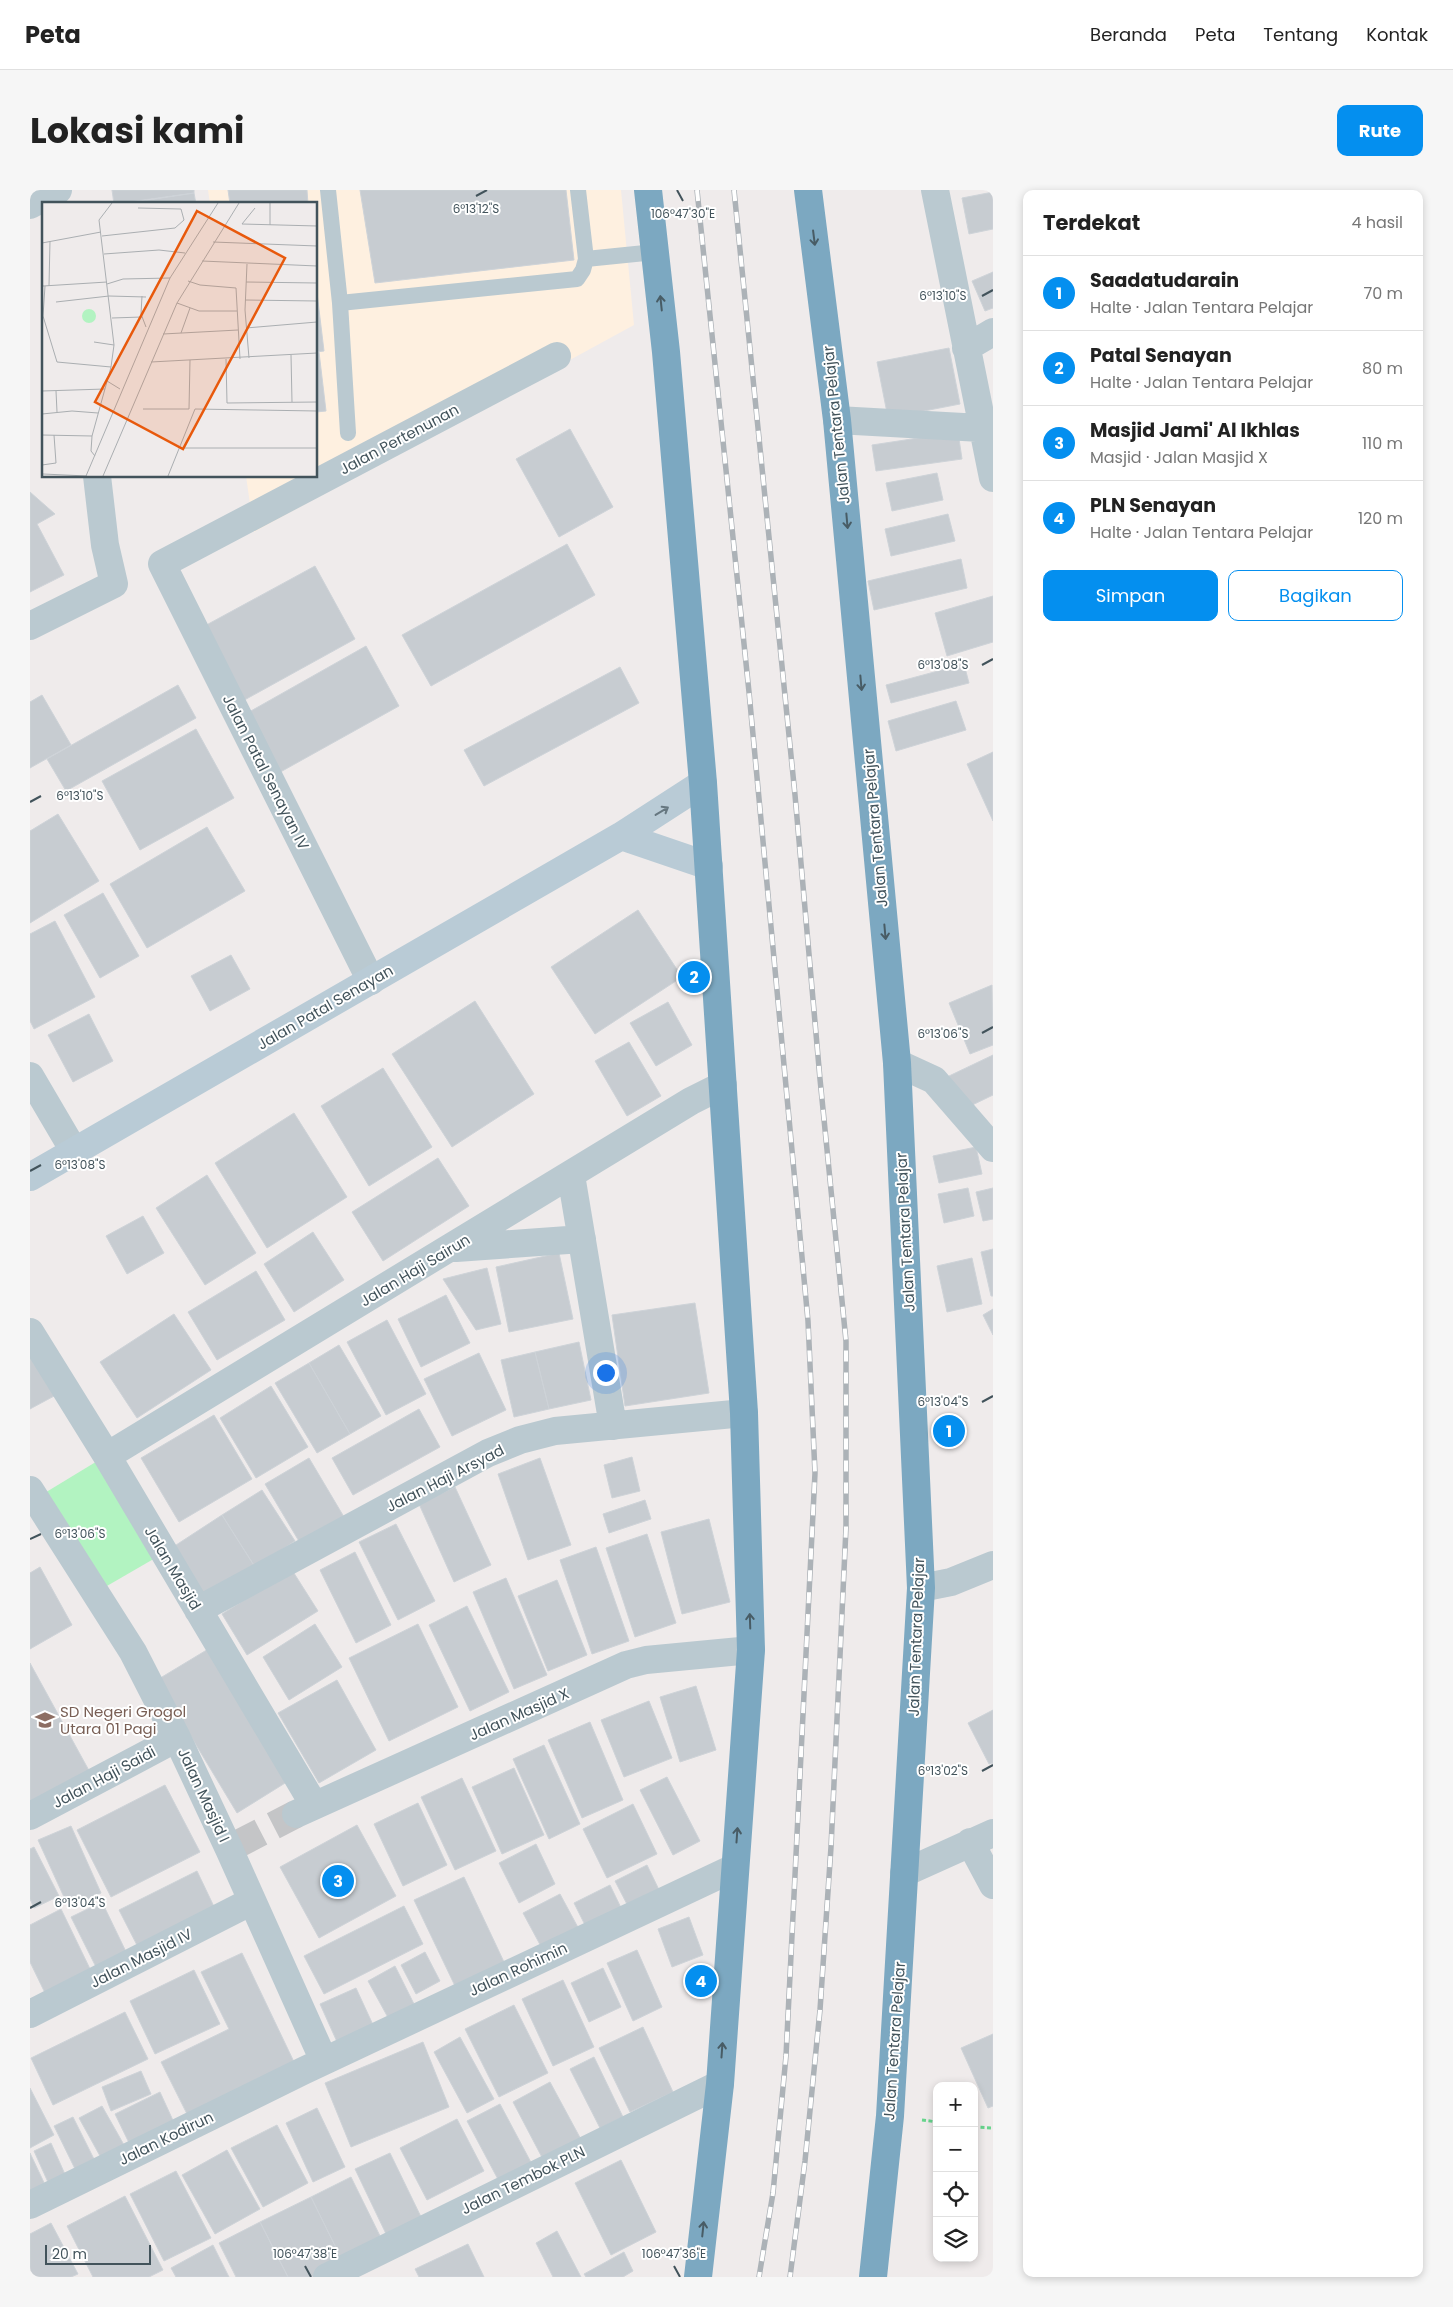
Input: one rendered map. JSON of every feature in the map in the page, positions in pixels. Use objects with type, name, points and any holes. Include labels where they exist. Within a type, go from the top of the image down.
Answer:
[{"type":"highway","points":[[648,190],[666,352],[709,866],[744,1413],[751,1650],[720,2084],[698,2277]]},
{"type":"highway","name":"Jalan Tentara Pelajar","points":[[808,190],[837,420],[897,1063],[921,1588],[890,2116],[873,2277]]},
{"type":"street","points":[[30,205],[58,190]]},
{"type":"street","points":[[935,190],[981,428],[993,478]]},
{"type":"street","points":[[966,348],[993,332]]},
{"type":"street","name":"Jalan Pertenunan","points":[[162,564],[557,356]]},
{"type":"street","points":[[837,420],[981,428]]},
{"type":"street","points":[[30,626],[114,584],[105,545],[97,478]]},
{"type":"street","name":"Jalan Patal Senayan IV","points":[[162,564],[371,981]]},
{"type":"street","name":"Jalan Patal Senayan","points":[[30,1177],[620,836],[703,783]]},
{"type":"street","points":[[620,836],[709,866]]},
{"type":"street","points":[[897,1063],[934,1080],[989,1136]]},
{"type":"street","points":[[30,1076],[74,1151]]},
{"type":"street","name":"Jalan Haji Sairun","points":[[107,1456],[691,1101],[723,1085]]},
{"type":"street","points":[[571,1175],[613,1426]]},
{"type":"street","points":[[451,1248],[582,1239]]},
{"type":"street","name":"Jalan Masjid","points":[[30,1332],[107,1456],[198,1610],[305,1810]]},
{"type":"street","name":"Jalan Haji Arsyad","points":[[198,1610],[488,1453],[520,1440],[555,1431],[744,1413]]},
{"type":"street","name":"Jalan Masjid I","points":[[34,1506],[133,1652],[233,1847],[313,2066]]},
{"type":"street","points":[[921,1588],[951,1582],[993,1565]]},
{"type":"street","name":"Jalan Masjid X","points":[[305,1810],[626,1665],[646,1660],[751,1650]]},
{"type":"street","name":"Jalan Haji Saidi","points":[[30,1816],[177,1738]]},
{"type":"street","points":[[904,1873],[982,1837],[993,1885]]},
{"type":"street","name":"Jalan Rohimin","points":[[313,2066],[734,1868]]},
{"type":"street","name":"Jalan Masjid IV","points":[[30,2014],[252,1902]]},
{"type":"street","name":"Jalan Kodirun","points":[[30,2205],[313,2066]]},
{"type":"street","name":"Jalan Tembok PLN","points":[[327,2277],[720,2084]]},
{"type":"lane","points":[[328,190],[340,303],[348,433]]},
{"type":"lane","points":[[340,303],[576,279],[583,270],[586,259],[578,190]]},
{"type":"lane","points":[[586,259],[655,252]]},
{"type":"path","points":[[978,2127],[993,2128]]},
{"type":"shaded area","points":[[208,190],[621,190],[634,325],[254,532],[246,478],[318,478],[318,202],[210,202]]},
{"type":"green space","points":[[99,1460],[157,1557],[100,1590],[43,1494]]},
{"type":"building","points":[[112,190],[194,190],[194,193],[129,202],[114,202]]},
{"type":"building","points":[[228,190],[307,190],[308,202],[230,202]]},
{"type":"building","points":[[360,190],[566,190],[574,260],[375,283]]},
{"type":"building","points":[[993,192],[993,229],[969,234],[962,198]]},
{"type":"building","points":[[194,193],[196,202],[136,202]]},
{"type":"building","points":[[993,272],[993,308],[985,311],[972,281]]},
{"type":"building","points":[[318,301],[324,351],[318,352]]},
{"type":"building","points":[[949,348],[960,404],[888,418],[877,362]]},
{"type":"building","points":[[318,352],[319,352],[326,411],[318,412]]},
{"type":"building","points":[[570,429],[613,507],[559,537],[516,459]]},
{"type":"building","points":[[958,432],[962,459],[876,471],[872,445]]},
{"type":"building","points":[[937,473],[943,500],[892,511],[886,483]]},
{"type":"building","points":[[30,492],[55,514],[37,524],[64,575],[30,592]]},
{"type":"building","points":[[948,514],[955,541],[891,556],[885,529]]},
{"type":"building","points":[[567,544],[595,595],[431,686],[402,635]]},
{"type":"building","points":[[961,559],[967,588],[874,610],[868,581]]},
{"type":"building","points":[[315,566],[355,639],[239,703],[199,629]]},
{"type":"building","points":[[993,596],[993,642],[947,656],[935,613]]},
{"type":"building","points":[[366,646],[399,706],[275,775],[242,716]]},
{"type":"building","points":[[964,664],[969,683],[891,703],[886,685]]},
{"type":"building","points":[[620,667],[639,703],[484,786],[464,750]]},
{"type":"building","points":[[178,685],[196,718],[66,791],[47,759]]},
{"type":"building","points":[[42,695],[71,745],[30,768],[30,702]]},
{"type":"building","points":[[956,701],[966,730],[896,751],[888,721]]},
{"type":"building","points":[[196,729],[234,798],[140,850],[102,781]]},
{"type":"building","points":[[993,752],[993,821],[967,764]]},
{"type":"building","points":[[58,814],[99,881],[30,923],[30,831]]},
{"type":"building","points":[[207,827],[245,891],[147,948],[110,884]]},
{"type":"building","points":[[103,893],[139,956],[100,978],[64,915]]},
{"type":"building","points":[[638,910],[682,977],[595,1034],[551,967]]},
{"type":"building","points":[[55,921],[95,997],[34,1029],[30,1021],[30,934]]},
{"type":"building","points":[[231,955],[250,989],[210,1011],[191,976]]},
{"type":"building","points":[[992,985],[993,1045],[970,1054],[949,1003]]},
{"type":"building","points":[[475,1001],[534,1094],[452,1147],[392,1054]]},
{"type":"building","points":[[668,1002],[692,1045],[656,1066],[630,1023]]},
{"type":"building","points":[[89,1014],[113,1061],[73,1082],[48,1035]]},
{"type":"building","points":[[629,1042],[661,1096],[627,1116],[595,1061]]},
{"type":"building","points":[[993,1055],[993,1095],[964,1109],[949,1076]]},
{"type":"building","points":[[383,1068],[432,1147],[369,1186],[321,1106]]},
{"type":"building","points":[[294,1113],[347,1197],[267,1248],[215,1163]]},
{"type":"building","points":[[976,1147],[982,1174],[939,1183],[933,1156]]},
{"type":"building","points":[[438,1158],[469,1206],[383,1261],[352,1212]]},
{"type":"building","points":[[207,1175],[256,1253],[205,1285],[156,1208]]},
{"type":"building","points":[[968,1188],[974,1216],[944,1223],[938,1194]]},
{"type":"building","points":[[993,1188],[993,1219],[983,1221],[976,1192]]},
{"type":"building","points":[[143,1216],[164,1253],[127,1274],[106,1236]]},
{"type":"building","points":[[313,1232],[344,1280],[294,1312],[264,1264]]},
{"type":"building","points":[[993,1249],[993,1296],[991,1296],[981,1252]]},
{"type":"building","points":[[559,1253],[573,1319],[509,1332],[496,1267]]},
{"type":"building","points":[[972,1258],[982,1304],[947,1312],[937,1266]]},
{"type":"building","points":[[487,1268],[501,1324],[476,1330],[443,1279]]},
{"type":"building","points":[[256,1271],[285,1320],[217,1360],[188,1312]]},
{"type":"building","points":[[446,1295],[470,1343],[421,1367],[398,1319]]},
{"type":"building","points":[[695,1303],[709,1393],[625,1406],[612,1315]]},
{"type":"building","points":[[993,1309],[993,1335],[983,1315]]},
{"type":"building","points":[[174,1314],[211,1370],[137,1418],[100,1362]]},
{"type":"building","points":[[387,1320],[426,1394],[386,1415],[347,1342]]},
{"type":"building","points":[[579,1342],[591,1400],[549,1409],[535,1352]]},
{"type":"building","points":[[339,1345],[381,1416],[350,1434],[309,1363]]},
{"type":"building","points":[[30,1350],[56,1395],[30,1409]]},
{"type":"building","points":[[535,1352],[549,1409],[514,1417],[501,1360]]},
{"type":"building","points":[[479,1353],[506,1410],[452,1436],[424,1379]]},
{"type":"building","points":[[309,1363],[350,1434],[317,1453],[275,1383]]},
{"type":"building","points":[[271,1386],[308,1447],[256,1478],[220,1418]]},
{"type":"building","points":[[419,1409],[440,1447],[353,1495],[332,1458]]},
{"type":"building","points":[[214,1415],[252,1479],[179,1522],[141,1458]]},
{"type":"building","points":[[632,1457],[640,1491],[612,1498],[604,1465]]},
{"type":"building","points":[[309,1458],[344,1517],[300,1543],[265,1484]]},
{"type":"building","points":[[540,1458],[571,1545],[528,1560],[498,1474]]},
{"type":"building","points":[[455,1487],[491,1565],[454,1582],[419,1504]]},
{"type":"building","points":[[262,1490],[295,1541],[255,1567],[222,1515]]},
{"type":"building","points":[[645,1500],[651,1519],[609,1533],[603,1514]]},
{"type":"building","points":[[222,1515],[255,1567],[206,1599],[173,1547]]},
{"type":"building","points":[[709,1519],[730,1602],[682,1614],[661,1532]]},
{"type":"building","points":[[396,1524],[435,1601],[398,1620],[359,1542]]},
{"type":"building","points":[[647,1534],[676,1623],[635,1637],[606,1548]]},
{"type":"building","points":[[596,1547],[629,1641],[592,1654],[560,1560]]},
{"type":"building","points":[[355,1552],[391,1625],[356,1643],[320,1570]]},
{"type":"building","points":[[40,1567],[72,1625],[30,1649],[30,1573]]},
{"type":"building","points":[[292,1570],[318,1611],[247,1655],[222,1614]]},
{"type":"building","points":[[506,1578],[547,1675],[514,1689],[473,1592]]},
{"type":"building","points":[[557,1580],[587,1655],[548,1671],[518,1596]]},
{"type":"building","points":[[467,1606],[509,1692],[470,1711],[429,1625]]},
{"type":"building","points":[[315,1624],[342,1667],[289,1700],[263,1657]]},
{"type":"building","points":[[418,1624],[458,1707],[389,1741],[349,1658]]},
{"type":"building","points":[[210,1648],[290,1780],[237,1813],[157,1680]]},
{"type":"building","name":"SD Negeri Grogol Utara 01 Pagi","points":[[30,1663],[92,1776],[30,1810]]},
{"type":"building","points":[[337,1680],[376,1750],[319,1783],[278,1713]]},
{"type":"building","points":[[696,1686],[716,1750],[680,1762],[660,1697]]},
{"type":"building","points":[[649,1701],[672,1758],[624,1777],[601,1720]]},
{"type":"building","points":[[993,1710],[993,1765],[992,1763],[989,1764],[968,1723]]},
{"type":"building","points":[[590,1722],[623,1800],[582,1818],[548,1740]]},
{"type":"building","points":[[544,1745],[580,1824],[549,1839],[513,1759]]},
{"type":"building","points":[[514,1768],[544,1835],[502,1854],[472,1787]]},
{"type":"building","points":[[667,1777],[700,1841],[673,1855],[640,1790]]},
{"type":"building","points":[[462,1778],[496,1851],[455,1870],[421,1797]]},
{"type":"building","points":[[165,1785],[200,1852],[111,1897],[77,1830]]},
{"type":"building","points":[[418,1803],[447,1865],[403,1886],[374,1824]]},
{"type":"building","points":[[633,1804],[657,1854],[607,1878],[583,1829]]},
{"type":"building","points":[[357,1825],[396,1896],[319,1938],[280,1867]]},
{"type":"building","points":[[71,1826],[101,1893],[69,1908],[38,1840]]},
{"type":"building","points":[[536,1844],[555,1884],[519,1903],[499,1863]]},
{"type":"building","points":[[34,1847],[59,1896],[34,1908],[30,1899],[30,1849]]},
{"type":"building","points":[[647,1865],[662,1896],[631,1912],[615,1881]]},
{"type":"building","points":[[197,1871],[218,1915],[141,1953],[119,1910]]},
{"type":"building","points":[[464,1877],[504,1962],[455,1986],[414,1900]]},
{"type":"building","points":[[610,1885],[624,1914],[588,1931],[574,1903]]},
{"type":"building","points":[[560,1894],[581,1933],[544,1952],[523,1913]]},
{"type":"building","points":[[102,1902],[130,1960],[100,1975],[71,1917]]},
{"type":"building","points":[[404,1906],[423,1944],[324,1994],[304,1956]]},
{"type":"building","points":[[61,1909],[92,1973],[46,1995],[30,1962],[30,1925]]},
{"type":"building","points":[[689,1917],[703,1955],[672,1967],[658,1929]]},
{"type":"building","points":[[637,1950],[662,2007],[633,2021],[607,1963]]},
{"type":"building","points":[[425,1952],[440,1981],[416,1994],[401,1965]]},
{"type":"building","points":[[242,1953],[295,2064],[188,2116],[161,2062],[229,2029],[201,1972]]},
{"type":"building","points":[[395,1966],[417,2010],[391,2023],[368,1981]]},
{"type":"building","points":[[603,1968],[621,2007],[589,2022],[571,1983]]},
{"type":"building","points":[[194,1970],[220,2024],[155,2054],[130,2001]]},
{"type":"building","points":[[563,1980],[594,2047],[553,2066],[522,1999]]},
{"type":"building","points":[[356,1988],[374,2027],[338,2044],[320,2004]]},
{"type":"building","points":[[514,2005],[548,2073],[499,2097],[465,2029]]},
{"type":"building","points":[[125,2012],[148,2059],[53,2105],[31,2058]]},
{"type":"building","points":[[643,2027],[673,2092],[630,2112],[599,2048]]},
{"type":"building","points":[[993,2034],[993,2106],[988,2108],[978,2082],[976,2082],[961,2048]]},
{"type":"building","points":[[460,2037],[494,2099],[467,2113],[434,2052]]},
{"type":"building","points":[[423,2042],[449,2107],[351,2147],[325,2083]]},
{"type":"building","points":[[594,2057],[623,2117],[600,2128],[570,2069]]},
{"type":"building","points":[[141,2071],[151,2094],[111,2111],[102,2087]]},
{"type":"building","points":[[550,2082],[584,2145],[546,2165],[513,2102]]},
{"type":"building","points":[[30,2088],[54,2135],[30,2148]]},
{"type":"building","points":[[160,2092],[176,2127],[131,2147],[115,2114]]},
{"type":"building","points":[[500,2104],[534,2168],[501,2185],[467,2121]]},
{"type":"building","points":[[102,2106],[128,2152],[105,2165],[79,2118]]},
{"type":"building","points":[[317,2108],[345,2167],[313,2182],[286,2123]]},
{"type":"building","points":[[73,2117],[97,2165],[78,2175],[54,2126]]},
{"type":"building","points":[[457,2119],[484,2171],[427,2200],[400,2148]]},
{"type":"building","points":[[277,2125],[308,2183],[263,2207],[231,2148]]},
{"type":"building","points":[[51,2143],[68,2181],[51,2189],[34,2151]]},
{"type":"building","points":[[227,2150],[260,2209],[215,2234],[182,2175]]},
{"type":"building","points":[[30,2153],[48,2191],[30,2199]]},
{"type":"building","points":[[390,2153],[423,2221],[388,2238],[355,2169]]},
{"type":"building","points":[[621,2160],[656,2232],[611,2255],[575,2183]]},
{"type":"building","points":[[176,2171],[211,2238],[164,2261],[130,2194]]},
{"type":"building","points":[[351,2177],[383,2242],[343,2262],[311,2197]]},
{"type":"building","points":[[125,2196],[163,2270],[149,2277],[93,2277],[67,2226]]},
{"type":"building","points":[[311,2197],[343,2262],[311,2277],[288,2277],[260,2222]]},
{"type":"building","points":[[260,2222],[288,2277],[236,2277],[219,2243]]},
{"type":"building","points":[[51,2223],[78,2274],[71,2277],[30,2277],[30,2234]]},
{"type":"building","points":[[557,2231],[581,2277],[553,2277],[536,2243]]},
{"type":"building","points":[[468,2244],[484,2277],[419,2277],[415,2269]]},
{"type":"building","points":[[213,2245],[229,2277],[176,2277],[171,2268]]},
{"type":"building","points":[[624,2252],[633,2271],[623,2277],[586,2277],[584,2274]]},
{"type":"tunnel","points":[[236,1845],[296,1814]]},
{"type":"railway","points":[[697,190],[749,692],[808,1321],[815,1473],[786,2056],[773,2193],[759,2277]]},
{"type":"railway","points":[[734,190],[795,795],[820,1079],[846,1341],[846,1528],[831,1847],[820,2010],[805,2161],[790,2277]]},
{"type":"place","name":"Patal Senayan","points":[[694,977]]},
{"type":"place","name":"Saadatudarain","points":[[949,1431]]},
{"type":"place","name":"SD Negeri Grogol Utara 01 Pagi","points":[[45,1720]]},
{"type":"place","name":"Masjid Jami' Al Ikhlas","points":[[338,1881]]},
{"type":"place","name":"PLN Senayan","points":[[701,1981]]}]
